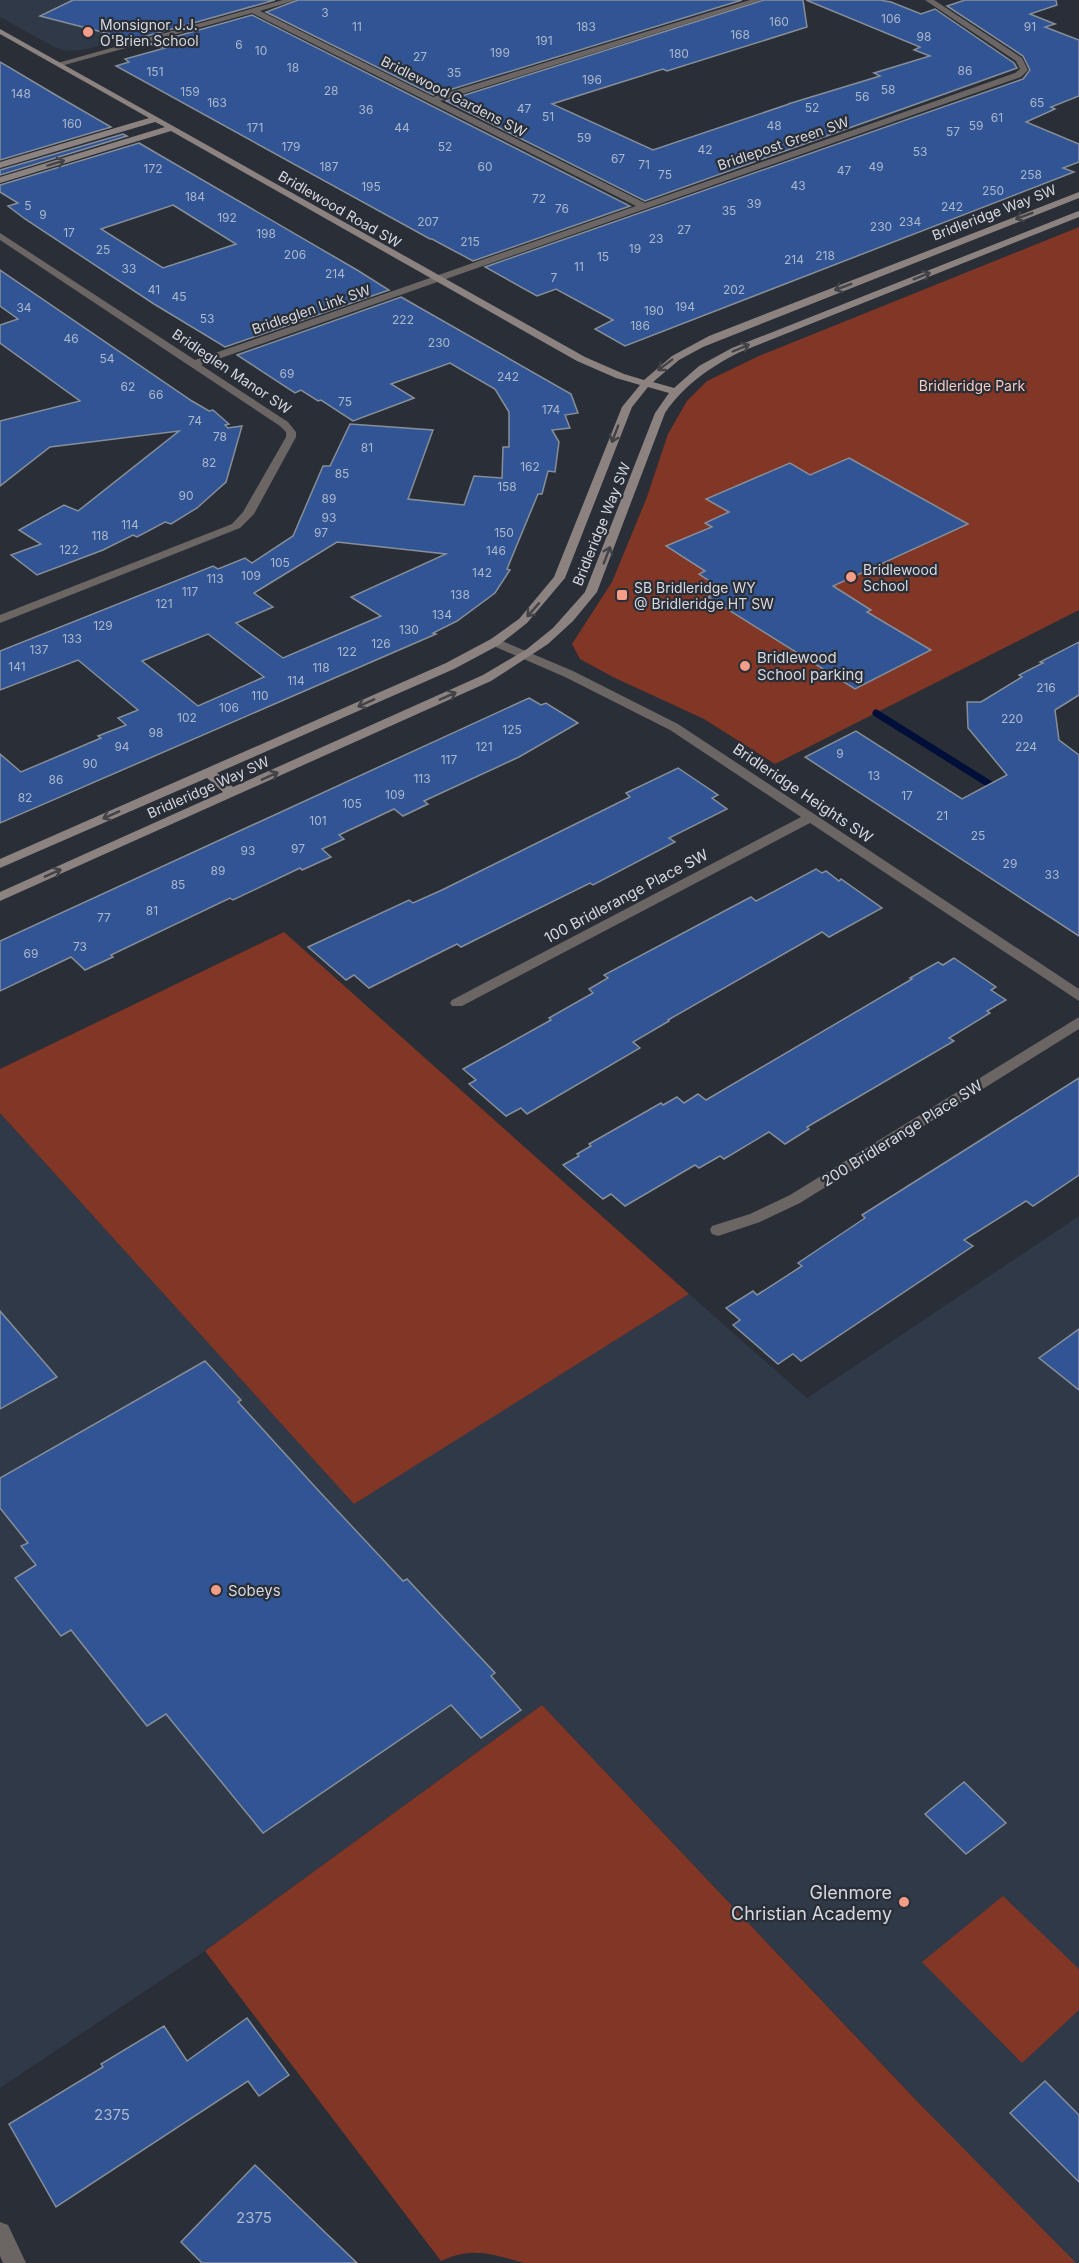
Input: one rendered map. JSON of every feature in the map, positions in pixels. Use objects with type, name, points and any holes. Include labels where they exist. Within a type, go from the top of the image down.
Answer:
[{"type":"street","points":[[58,64],[292,0]]},
{"type":"street","points":[[433,100],[758,0]]},
{"type":"street","name":"Bridlepost Green SW","points":[[437,279],[1018,75],[1024,70],[1019,60],[929,0]]},
{"type":"street","name":"Bridlewood Gardens SW","points":[[252,10],[644,206]]},
{"type":"street","name":"Bridlewood Road SW","points":[[0,31],[581,359],[644,384],[675,392]]},
{"type":"street","points":[[0,165],[156,119]]},
{"type":"street","points":[[0,180],[172,129]]},
{"type":"street","name":"Bridleridge Way SW","points":[[0,864],[450,666],[495,642],[523,621],[559,578],[622,418],[644,384],[677,357],[704,342],[1079,195]]},
{"type":"street","name":"Bridleridge Way SW","points":[[0,897],[487,678],[525,656],[573,617],[591,592],[660,413],[675,392],[694,374],[736,350],[1079,214]]},
{"type":"street","name":"Bridleglen Manor SW","points":[[0,236],[285,424],[291,432],[290,442],[248,514],[236,526],[0,619]]},
{"type":"street","points":[[932,252],[955,263]]},
{"type":"street","name":"Bridleglen Link SW","points":[[194,364],[437,279]]},
{"type":"street","name":"Bridleridge Heights SW","points":[[495,642],[569,674],[674,727],[1079,996]]},
{"type":"street","points":[[208,772],[232,793]]},
{"type":"street","name":"100 Bridlerange Place SW","points":[[458,1004],[811,817]]},
{"type":"street","name":"200 Bridlerange Place SW","points":[[718,1230],[755,1218],[795,1199],[1079,1022]]},
{"type":"street","points":[[0,2234],[15,2263]]},
{"type":"shaded area","name":"Monsignor J.J. O'Brien School","points":[[0,0],[265,0],[83,50],[66,51],[54,47],[0,17]]},
{"type":"shaded area","points":[[0,1113],[354,1503],[689,1294],[807,1398],[1079,1216],[1079,2263],[1071,2263],[542,1705],[205,1951],[0,2088]]},
{"type":"green space","name":"Bridlewood School","points":[[1079,227],[1079,610],[775,764],[704,719],[613,677],[580,659],[572,644],[612,582],[647,497],[668,434],[687,401],[707,381],[759,356]]},
{"type":"green space","points":[[284,932],[689,1294],[354,1504],[0,1113],[0,1069]]},
{"type":"green space","points":[[542,1705],[915,2099],[1076,2263],[524,2263],[482,2253],[452,2256],[441,2261],[205,1951]]},
{"type":"green space","points":[[1003,1896],[1079,1969],[1079,2010],[1022,2063],[922,1962]]},
{"type":"building","name":"Monsignor J.J. O'Brien School","points":[[73,0],[275,0],[133,40],[40,16]]},
{"type":"building","points":[[298,0],[742,0],[433,95],[266,12]]},
{"type":"building","points":[[764,0],[803,0],[807,27],[552,104],[653,150],[788,104],[880,76],[874,73],[930,56],[914,50],[920,47],[806,0],[880,0],[921,14],[935,9],[1014,63],[1017,68],[645,201],[446,101]]},
{"type":"building","points":[[965,0],[1056,0],[1057,5],[1030,14],[1055,24],[1045,27],[1079,40],[1079,96],[1051,107],[1055,109],[1026,122],[1079,144],[1079,162],[1063,168],[1074,172],[625,346],[595,329],[613,320],[556,289],[537,296],[485,267],[1023,79],[1030,70],[1023,56],[947,6]]},
{"type":"building","points":[[252,15],[630,206],[473,261],[116,66],[129,62],[125,59],[165,48],[149,44]]},
{"type":"building","points":[[0,62],[54,94],[111,127],[0,160]]},
{"type":"building","points":[[123,134],[127,136],[0,175],[0,170]]},
{"type":"building","points":[[139,143],[389,290],[225,347],[154,304],[25,219],[8,206],[18,203],[0,192],[0,185]],"holes":[[[173,205],[236,244],[163,268],[101,229]]]},
{"type":"building","points":[[0,270],[192,401],[209,411],[213,410],[229,424],[225,425],[228,428],[242,426],[226,482],[197,508],[171,524],[165,522],[137,537],[133,535],[103,550],[37,575],[11,555],[41,544],[19,530],[64,505],[78,511],[179,431],[50,447],[0,486],[0,421],[80,401],[0,343],[0,325],[18,319],[0,306]]},
{"type":"building","points":[[401,297],[571,394],[578,413],[565,415],[570,428],[552,430],[559,442],[555,472],[548,471],[542,494],[538,494],[507,569],[510,570],[495,593],[457,621],[433,633],[436,634],[0,823],[0,754],[21,772],[126,725],[118,718],[138,710],[78,660],[0,690],[0,651],[213,566],[218,569],[245,558],[252,563],[293,536],[323,466],[330,466],[350,424],[433,430],[408,499],[464,505],[474,476],[502,478],[503,447],[509,447],[509,412],[495,389],[450,363],[391,384],[414,398],[353,421],[301,390],[295,393],[237,355]],"holes":[[[337,542],[446,554],[351,597],[381,616],[283,658],[236,623],[273,607],[254,593]],[[208,634],[264,677],[198,706],[142,661]]]},
{"type":"building","points":[[849,458],[968,524],[833,586],[871,610],[867,612],[931,650],[855,689],[708,597],[723,590],[699,574],[705,571],[666,546],[712,527],[705,523],[729,512],[706,499],[790,463],[810,475]]},
{"type":"building","points":[[1079,642],[1079,695],[1055,710],[1059,740],[1079,755],[1079,936],[805,757],[856,731],[962,799],[1007,775],[968,728],[967,702],[981,702],[1022,677],[1019,675],[1043,663],[1040,662]]},
{"type":"building","points":[[529,698],[541,705],[546,703],[578,723],[519,757],[424,801],[428,804],[403,816],[394,809],[339,835],[344,839],[322,849],[331,857],[302,870],[300,868],[233,900],[230,898],[111,955],[113,957],[85,970],[71,957],[0,991],[0,941]]},
{"type":"building","points":[[678,768],[718,795],[712,798],[727,809],[669,838],[675,842],[593,885],[590,883],[461,947],[457,944],[369,988],[354,975],[346,980],[308,947],[409,900],[413,903],[442,890],[630,797],[626,793]]},
{"type":"building","points":[[816,869],[822,873],[826,871],[839,881],[841,879],[882,908],[829,937],[822,932],[668,1020],[633,1042],[640,1048],[527,1114],[521,1108],[506,1116],[469,1084],[476,1080],[463,1069],[551,1020],[549,1018],[593,993],[589,989],[608,978],[604,975],[751,897],[756,901]]},
{"type":"building","points":[[954,958],[996,987],[991,990],[1006,1000],[987,1011],[990,1013],[949,1038],[954,1041],[807,1127],[809,1129],[785,1144],[769,1132],[724,1159],[720,1156],[699,1168],[695,1165],[625,1206],[611,1194],[603,1199],[563,1165],[579,1156],[577,1154],[591,1146],[589,1144],[661,1103],[663,1105],[677,1097],[684,1103],[698,1094],[706,1100],[912,979],[910,978],[938,962],[943,965]]},
{"type":"building","points":[[1079,1078],[1079,1175],[1033,1206],[1026,1201],[964,1240],[973,1246],[801,1361],[793,1354],[778,1364],[733,1325],[740,1320],[726,1308],[753,1291],[757,1295],[802,1266],[798,1263],[865,1218],[862,1215]]},
{"type":"building","points":[[0,1311],[57,1377],[0,1409]]},
{"type":"building","points":[[1079,1329],[1079,1390],[1039,1358]]},
{"type":"building","points":[[205,1361],[241,1400],[238,1402],[317,1489],[403,1581],[407,1579],[495,1673],[491,1676],[521,1710],[481,1738],[451,1705],[263,1833],[166,1714],[147,1726],[71,1630],[61,1636],[15,1578],[36,1565],[21,1546],[28,1543],[0,1508],[0,1478]]},
{"type":"building","points":[[964,1782],[1006,1823],[966,1854],[925,1814]]},
{"type":"building","points":[[247,2018],[289,2075],[259,2096],[248,2081],[56,2207],[9,2124],[103,2067],[101,2064],[164,2026],[187,2061]]},
{"type":"building","points":[[1045,2081],[1079,2115],[1079,2182],[1010,2113]]},
{"type":"building","points":[[255,2165],[357,2263],[202,2263],[181,2242]]},
{"type":"waterway","points":[[876,713],[999,790]]},
{"type":"place","name":"Monsignor J.J. O'Brien School","points":[[88,32]]},
{"type":"place","name":"Bridlewood School","points":[[851,577]]},
{"type":"place","name":"SB Bridleridge WY @ Bridleridge HT SW","points":[[622,595]]},
{"type":"place","name":"Bridlewood School parking","points":[[745,666]]},
{"type":"place","name":"Sobeys","points":[[216,1590]]},
{"type":"place","name":"Glenmore Christian Academy","points":[[904,1902]]},
{"type":"park label","name":"Bridleridge Park","points":[[972,385]]}]
